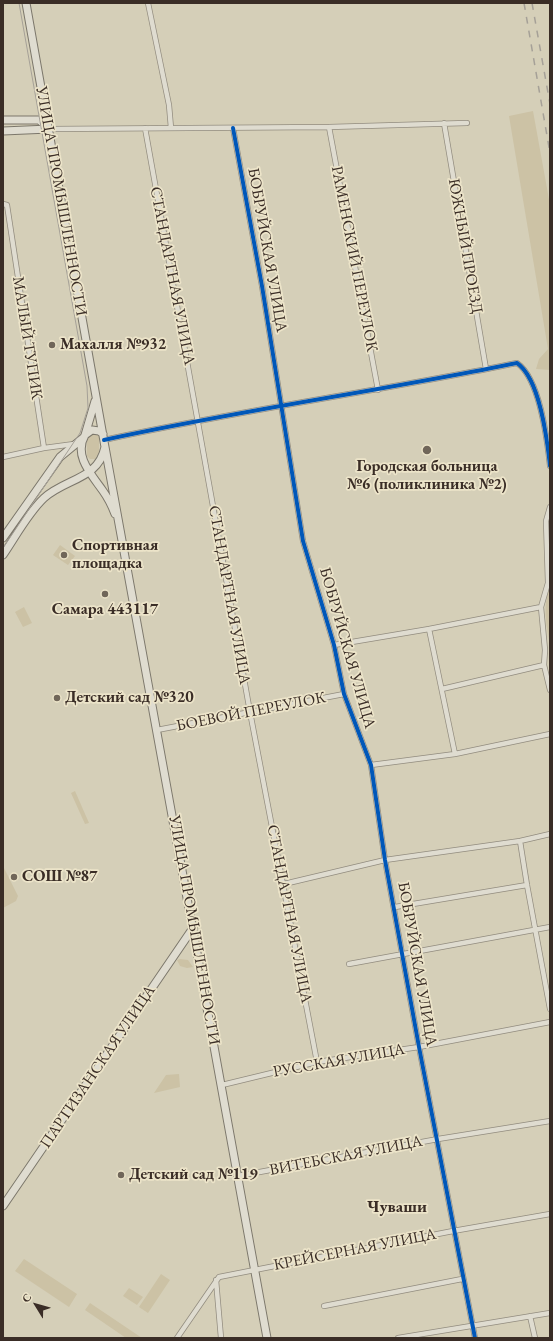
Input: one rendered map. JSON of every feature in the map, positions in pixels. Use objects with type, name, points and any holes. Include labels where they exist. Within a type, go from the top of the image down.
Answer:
[{"type":"main road","name":"УЛИЦА ПРОМЫШЛЕННОСТИ","points":[[26,3],[96,399],[267,1338]]},
{"type":"main road","points":[[33,120],[45,105]]},
{"type":"main road","points":[[3,120],[39,120],[49,129]]},
{"type":"main road","points":[[3,131],[49,129]]},
{"type":"main road","name":"УЛИЦА ПРОМЫШЛЕННОСТИ","points":[[84,436],[96,399]]},
{"type":"main road","points":[[3,538],[54,464],[74,444],[92,430],[99,431],[104,440],[104,455],[98,465],[89,472],[45,497],[38,504],[3,555]]},
{"type":"main road","points":[[84,436],[83,456],[88,462],[98,462],[104,455]]},
{"type":"main road","name":"УЛИЦА ПРОМЫШЛЕННОСТИ","points":[[83,456],[84,463],[104,493],[119,522]]},
{"type":"main road","name":"ПАРТИЗАНСКАЯ УЛИЦА","points":[[3,1206],[193,928]]},
{"type":"street","points":[[148,3],[169,105],[171,128]]},
{"type":"street","name":"ЮЖНЫЙ ПРОЕЗД","points":[[444,123],[486,369]]},
{"type":"street","points":[[49,129],[329,127],[467,123]]},
{"type":"street","name":"РАМЕНСКИЙ ПЕРЕУЛОК","points":[[329,127],[378,390]]},
{"type":"street","name":"СТАНДАРТНАЯ УЛИЦА","points":[[145,128],[199,421],[250,712],[317,1062]]},
{"type":"street","name":"БОБРУЙСКАЯ УЛИЦА","points":[[233,128],[262,286],[303,541],[334,645],[344,694],[371,765],[385,860],[395,907],[419,1047],[438,1139],[462,1279],[475,1338]]},
{"type":"street","name":"МАЛЫЙ ТУПИК","points":[[5,204],[44,448]]},
{"type":"street","points":[[104,440],[199,421],[378,390],[517,363],[524,368],[534,385],[550,466]]},
{"type":"street","points":[[3,457],[44,448],[74,444]]},
{"type":"street","points":[[550,507],[546,521],[548,583],[541,606],[545,650],[544,665],[550,690]]},
{"type":"street","points":[[334,645],[429,629],[541,606]]},
{"type":"street","points":[[429,629],[454,754]]},
{"type":"street","points":[[442,689],[544,665]]},
{"type":"street","name":"БОЕВОЙ ПЕРЕУЛОК","points":[[157,730],[344,694]]},
{"type":"street","points":[[371,765],[454,754],[550,734]]},
{"type":"street","points":[[284,884],[385,860],[520,841],[550,834]]},
{"type":"street","points":[[520,841],[550,1009]]},
{"type":"street","points":[[395,907],[527,885]]},
{"type":"street","points":[[349,964],[550,927]]},
{"type":"street","name":"РУССКАЯ УЛИЦА","points":[[222,1085],[317,1062],[419,1047],[550,1022]]},
{"type":"street","name":"ВИТЕБСКАЯ УЛИЦА","points":[[238,1176],[438,1139],[550,1122]]},
{"type":"street","name":"КРЕЙСЕРНАЯ УЛИЦА","points":[[216,1280],[219,1277],[255,1269],[550,1214]]},
{"type":"street","points":[[324,1306],[462,1279]]},
{"type":"street","points":[[177,1338],[216,1280]]},
{"type":"street","points":[[216,1280],[221,1338]]},
{"type":"street","points":[[398,1338],[472,1324],[550,1313]]},
{"type":"street","points":[[530,1316],[535,1338]]},
{"type":"shaded area","points":[[533,111],[550,205],[550,370],[536,369],[539,359],[548,349],[509,116]]},
{"type":"shaded area","points":[[90,433],[99,434],[99,452],[95,459],[90,459],[87,456],[87,438]]},
{"type":"shaded area","name":"Спортивная площадка","points":[[60,545],[75,556],[68,565],[53,555]]},
{"type":"shaded area","points":[[549,587],[550,645],[546,623],[546,602]]},
{"type":"shaded area","points":[[24,607],[32,623],[23,627],[15,612]]},
{"type":"shaded area","points":[[75,791],[89,823],[85,824],[71,793]]},
{"type":"shaded area","points":[[3,866],[18,896],[16,901],[3,908]]},
{"type":"shaded area","points":[[177,960],[188,960],[193,967],[187,968],[180,966]]},
{"type":"shaded area","points":[[179,1074],[180,1087],[154,1093],[166,1075]]},
{"type":"shaded area","points":[[24,1259],[77,1294],[69,1307],[15,1271]]},
{"type":"shaded area","points":[[161,1274],[170,1280],[148,1313],[139,1307]]},
{"type":"shaded area","points":[[129,1288],[143,1297],[137,1305],[123,1296]]},
{"type":"shaded area","points":[[90,1303],[142,1338],[126,1338],[85,1310]]},
{"type":"tram line","points":[[3,548],[80,433],[88,408],[87,386],[19,3]]},
{"type":"railway","points":[[524,3],[550,153]]},
{"type":"railway","points":[[532,3],[550,104]]},
{"type":"cycle path","points":[[233,128],[262,286],[303,541],[334,645],[344,694],[371,765],[385,860],[475,1338]]},
{"type":"cycle path","points":[[104,440],[207,419],[414,383],[517,363],[525,371],[537,395],[547,440],[550,466]]},
{"type":"place","name":"Махалля №932","points":[[52,345]]},
{"type":"place","name":"Городская больница №6 (поликлиника №2)","points":[[427,450]]},
{"type":"place","name":"Спортивная площадка","points":[[64,555]]},
{"type":"place","name":"Самара 443117","points":[[105,594]]},
{"type":"place","name":"Детский сад №320","points":[[57,698]]},
{"type":"place","name":"СОШ №87","points":[[14,877]]},
{"type":"place","name":"Детский сад №119","points":[[121,1175]]},
{"type":"district","name":"Чуваши","points":[[397,1207]]}]
